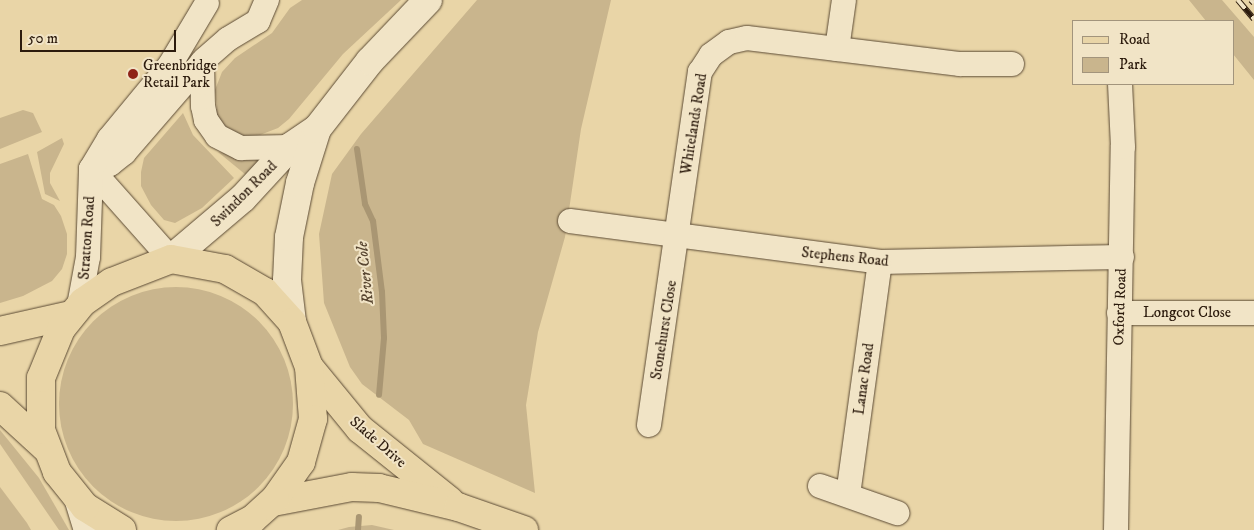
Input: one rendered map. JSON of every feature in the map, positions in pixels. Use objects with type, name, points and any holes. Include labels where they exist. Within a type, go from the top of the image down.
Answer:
[{"type":"main road","name":"Swindon Road","points":[[292,322],[287,280],[289,237],[300,183],[318,129],[370,61],[428,0]]},
{"type":"main road","name":"Swindon Road","points":[[171,260],[243,198],[290,147],[318,129]]},
{"type":"main road","points":[[122,530],[97,516],[80,501],[57,472],[47,450],[39,413],[41,378],[52,344],[75,310],[112,282],[171,260],[210,264],[240,275],[265,292],[292,322],[309,367],[314,402],[310,434],[294,476],[273,502],[236,529]]},
{"type":"main road","points":[[0,331],[75,310]]},
{"type":"main road","name":"Slade Drive","points":[[309,367],[360,429],[458,507]]},
{"type":"main road","points":[[0,406],[47,450]]},
{"type":"main road","name":"Slade Drive","points":[[273,502],[366,487],[458,507],[524,530]]},
{"type":"main road","points":[[80,501],[88,530]]},
{"type":"street","points":[[91,169],[110,164],[124,153],[202,62],[243,29],[258,22],[267,0]]},
{"type":"street","points":[[837,50],[844,0]]},
{"type":"street","points":[[207,2],[216,21],[234,30],[243,29]]},
{"type":"street","points":[[91,169],[110,139],[170,65],[207,2]]},
{"type":"street","name":"Whitelands Road","points":[[678,236],[700,72],[712,55],[729,42],[747,38],[960,64],[1012,64]]},
{"type":"street","points":[[202,62],[203,106],[206,120],[217,136],[242,148],[290,147]]},
{"type":"street","name":"Oxford Road","points":[[1116,530],[1122,257],[1123,147],[1120,85]]},
{"type":"street","name":"Stratton Road","points":[[91,169],[171,260]]},
{"type":"street","name":"Stratton Road","points":[[75,310],[88,257],[91,169]]},
{"type":"street","name":"Stephens Road","points":[[570,221],[880,262],[1122,257]]},
{"type":"street","name":"Stonehurst Close","points":[[649,425],[678,236]]},
{"type":"street","name":"Lanac Road","points":[[848,495],[880,262]]},
{"type":"street","name":"Longcot Close","points":[[1120,313],[1254,313]]},
{"type":"street","points":[[820,486],[898,513]]},
{"type":"green space","points":[[302,0],[401,0],[343,54],[289,119],[278,128],[252,138],[227,133],[211,111],[217,109],[215,90],[222,72],[235,58],[272,33],[290,8]]},
{"type":"green space","points":[[477,0],[611,0],[581,129],[565,237],[538,332],[526,405],[535,493],[423,444],[409,420],[362,384],[350,367],[324,303],[319,234],[332,174],[361,134]]},
{"type":"green space","points":[[1189,0],[1222,0],[1254,37],[1254,80],[1234,55],[1234,20],[1205,20]]},
{"type":"green space","points":[[23,110],[33,113],[42,132],[0,149],[0,118]]},
{"type":"green space","points":[[183,113],[193,135],[234,178],[202,208],[175,223],[164,220],[151,205],[141,186],[141,172],[144,158]]},
{"type":"green space","points":[[62,138],[64,144],[50,173],[50,183],[60,201],[45,194],[37,152]]},
{"type":"green space","points":[[218,152],[259,158],[259,161],[246,175]]},
{"type":"green space","points":[[28,154],[42,199],[54,205],[61,216],[67,234],[67,254],[62,269],[52,281],[23,296],[0,303],[0,164]]},
{"type":"green space","points":[[164,287],[188,287],[221,295],[231,300],[251,313],[267,329],[285,359],[293,392],[293,416],[285,449],[267,479],[251,495],[221,513],[188,521],[164,521],[131,513],[121,508],[101,495],[85,479],[67,449],[59,416],[59,392],[67,359],[72,349],[85,329],[101,313],[131,295]]},
{"type":"green space","points":[[0,430],[39,478],[69,530],[59,530],[0,444]]},
{"type":"green space","points":[[0,487],[27,523],[31,530],[0,530]]},
{"type":"green space","points":[[372,525],[394,530],[338,530],[349,527]]},
{"type":"waterway","name":"River Cole","points":[[357,149],[365,204],[373,221],[382,292],[384,338],[379,395]]},
{"type":"waterway","name":"River Cole","points":[[358,530],[359,517]]},
{"type":"railway","points":[[1238,0],[1254,19]]},
{"type":"railway","points":[[1251,0],[1254,3]]},
{"type":"place","name":"Greenbridge Retail Park","points":[[133,74]]}]
